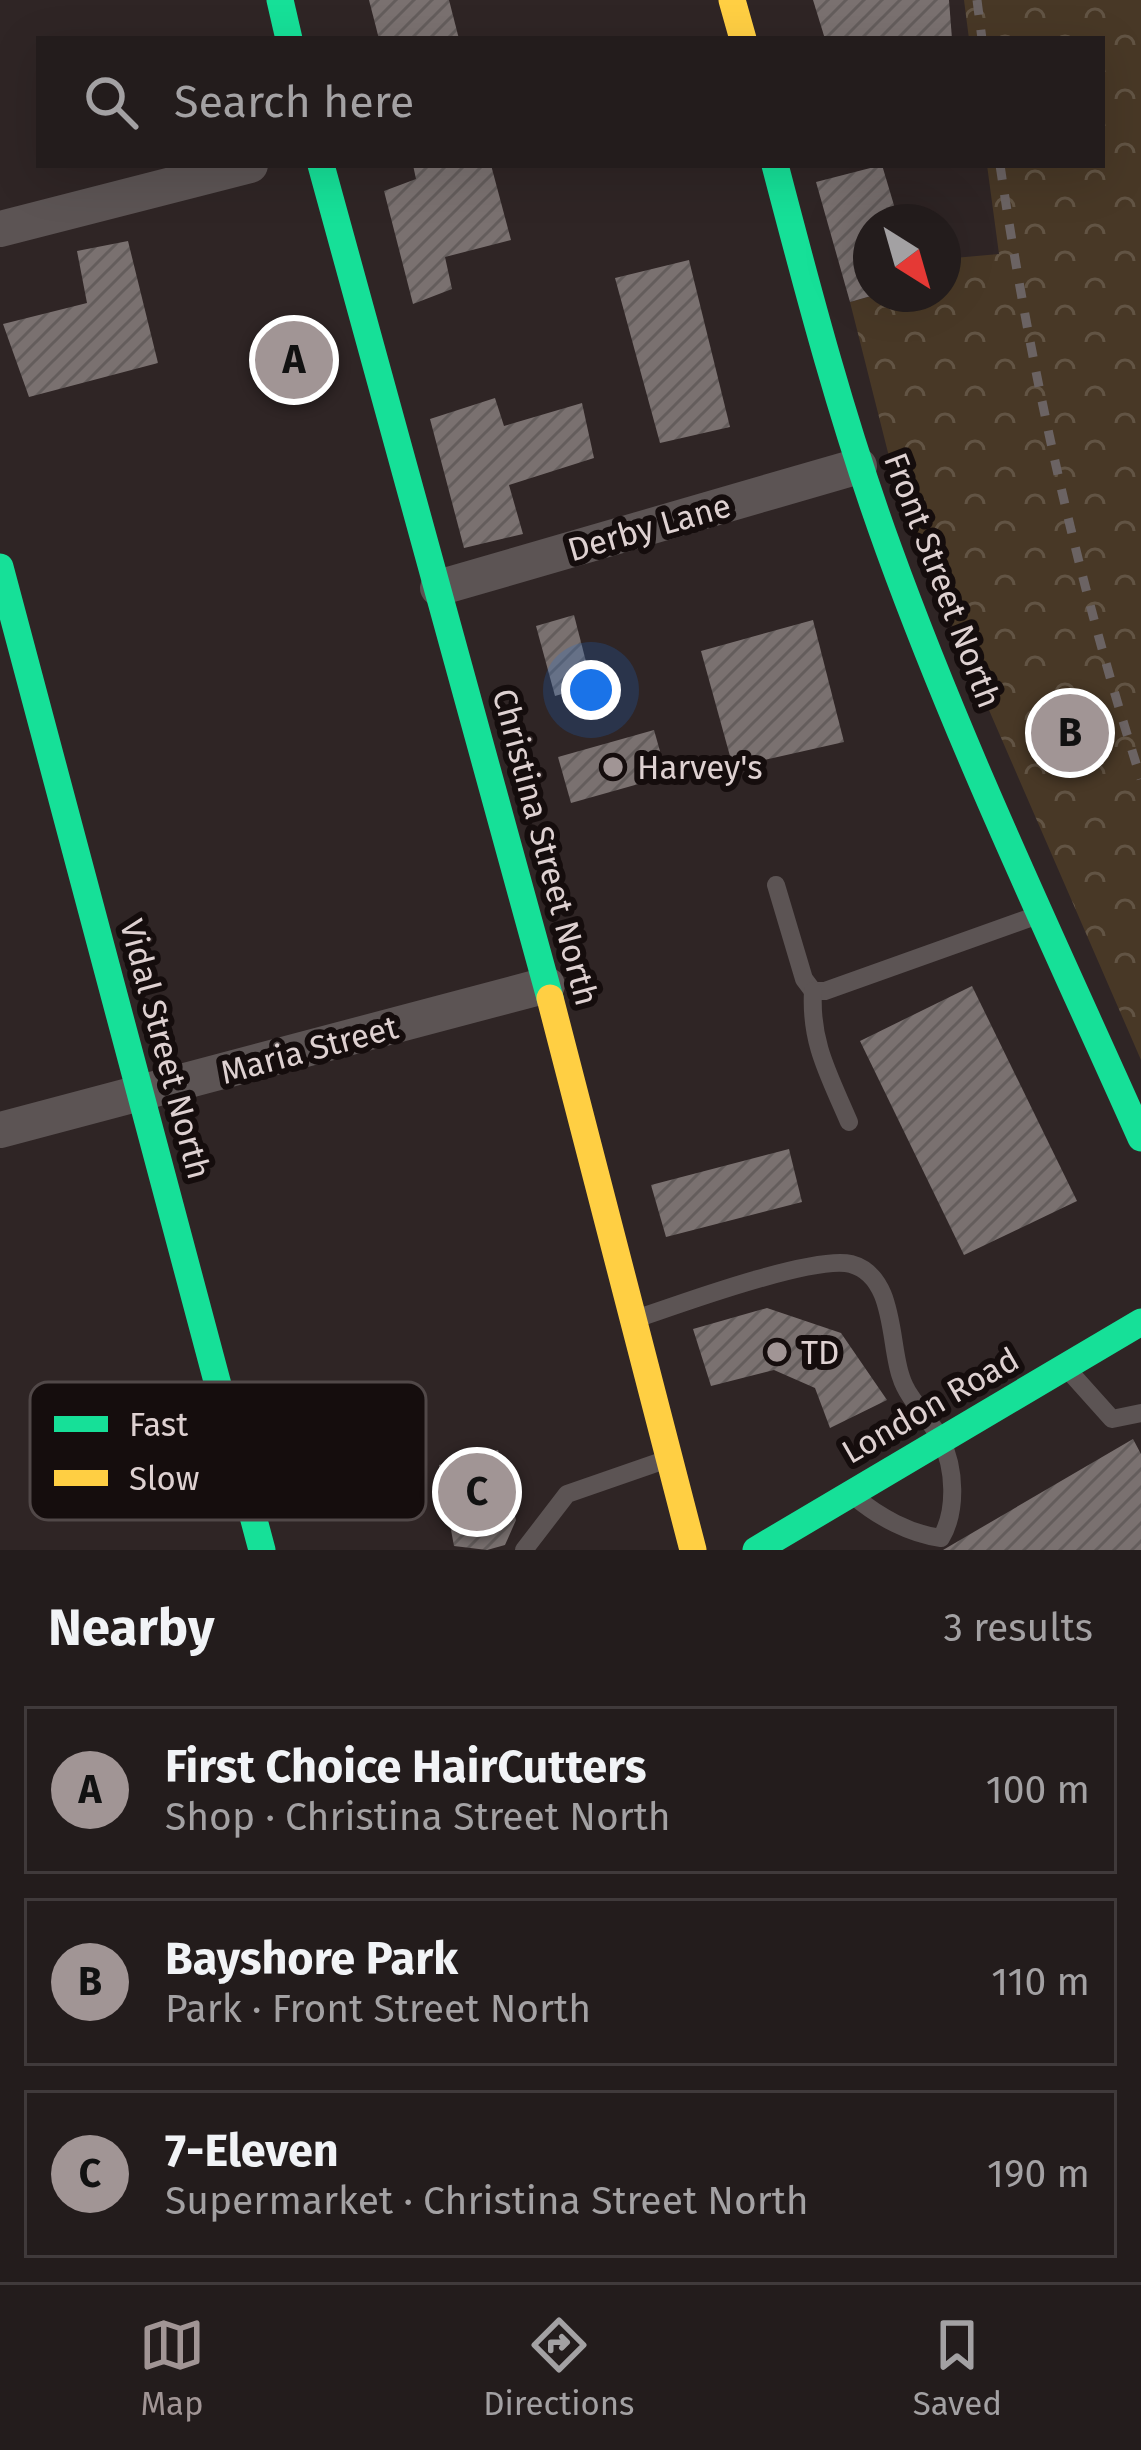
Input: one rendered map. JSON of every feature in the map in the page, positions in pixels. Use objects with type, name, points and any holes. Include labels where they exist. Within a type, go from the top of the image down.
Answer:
[{"type":"street","points":[[280,0],[288,36]]},
{"type":"street","points":[[732,0],[742,36]]},
{"type":"street","points":[[0,229],[238,168]]},
{"type":"street","name":"Christina Street North","points":[[321,168],[548,986],[693,1550]]},
{"type":"street","name":"Front Street North","points":[[776,168],[859,466],[948,700],[1141,1138]]},
{"type":"street","name":"Derby Lane","points":[[438,588],[859,466]]},
{"type":"street","name":"Vidal Street North","points":[[0,566],[217,1382]]},
{"type":"street","name":"Maria Street","points":[[0,1130],[548,986]]},
{"type":"street","name":"London Road","points":[[756,1550],[1141,1322]]},
{"type":"street","name":"Vidal Street North","points":[[254,1520],[262,1550]]},
{"type":"lane","points":[[776,885],[804,979],[813,991],[815,1042],[848,1122]]},
{"type":"lane","points":[[813,991],[825,991],[1042,913]]},
{"type":"lane","points":[[633,1319],[746,1282],[817,1267],[852,1264],[876,1281],[887,1309],[901,1380],[942,1442],[952,1492],[943,1544],[906,1528],[851,1494]]},
{"type":"lane","points":[[1066,1367],[1112,1419],[1141,1413]]},
{"type":"lane","points":[[524,1550],[567,1494],[669,1459]]},
{"type":"green space","points":[[964,0],[1141,0],[1141,1060],[903,512],[850,302],[853,312],[961,312],[961,257],[999,254],[987,168],[1105,168],[1105,36],[969,36]]},
{"type":"building","points":[[369,0],[449,0],[458,36],[378,36]]},
{"type":"building","points":[[813,0],[949,0],[952,36],[824,36]]},
{"type":"building","points":[[414,168],[492,168],[511,240],[445,257],[452,289],[413,304],[384,191],[416,179]]},
{"type":"building","points":[[883,168],[894,204],[853,204],[850,302],[816,182]]},
{"type":"building","points":[[128,241],[158,363],[29,397],[3,324],[87,303],[77,251]]},
{"type":"building","points":[[689,260],[730,427],[660,443],[615,278]]},
{"type":"building","points":[[495,398],[504,426],[582,403],[594,458],[509,485],[523,534],[464,548],[430,419]]},
{"type":"building","points":[[574,615],[592,685],[555,696],[536,626]]},
{"type":"building","points":[[813,620],[844,742],[733,767],[701,651]]},
{"type":"building","name":"Harvey's","points":[[654,730],[667,776],[571,803],[558,757]]},
{"type":"building","points":[[972,986],[1077,1201],[964,1255],[860,1041]]},
{"type":"building","points":[[789,1149],[802,1202],[666,1237],[651,1185]]},
{"type":"building","name":"TD","points":[[767,1308],[841,1333],[887,1400],[830,1428],[815,1388],[774,1370],[711,1386],[693,1329]]},
{"type":"building","points":[[1133,1439],[1141,1454],[1141,1550],[943,1550]]},
{"type":"building","points":[[498,1450],[516,1520],[505,1545],[487,1550],[454,1546],[439,1465]]},
{"type":"railway","points":[[977,0],[982,36]]},
{"type":"railway","points":[[1000,168],[1058,475],[1096,628],[1141,779]]},
{"type":"traffic: fast","points":[[280,0],[288,36]]},
{"type":"traffic: fast","points":[[322,168],[550,998]]},
{"type":"traffic: fast","points":[[776,168],[842,407],[917,625],[1141,1138]]},
{"type":"traffic: fast","points":[[0,567],[217,1382]]},
{"type":"traffic: fast","points":[[756,1550],[1141,1322]]},
{"type":"traffic: fast","points":[[254,1520],[262,1550]]},
{"type":"traffic: slow","points":[[732,0],[742,36]]},
{"type":"traffic: slow","points":[[550,998],[693,1550]]},
{"type":"place","name":"First Choice HairCutters","points":[[294,360]]},
{"type":"place","name":"Bayshore Park","points":[[1070,733]]},
{"type":"place","name":"Harvey's","points":[[613,767]]},
{"type":"place","name":"TD","points":[[777,1352]]},
{"type":"place","name":"7-Eleven","points":[[477,1492]]}]
